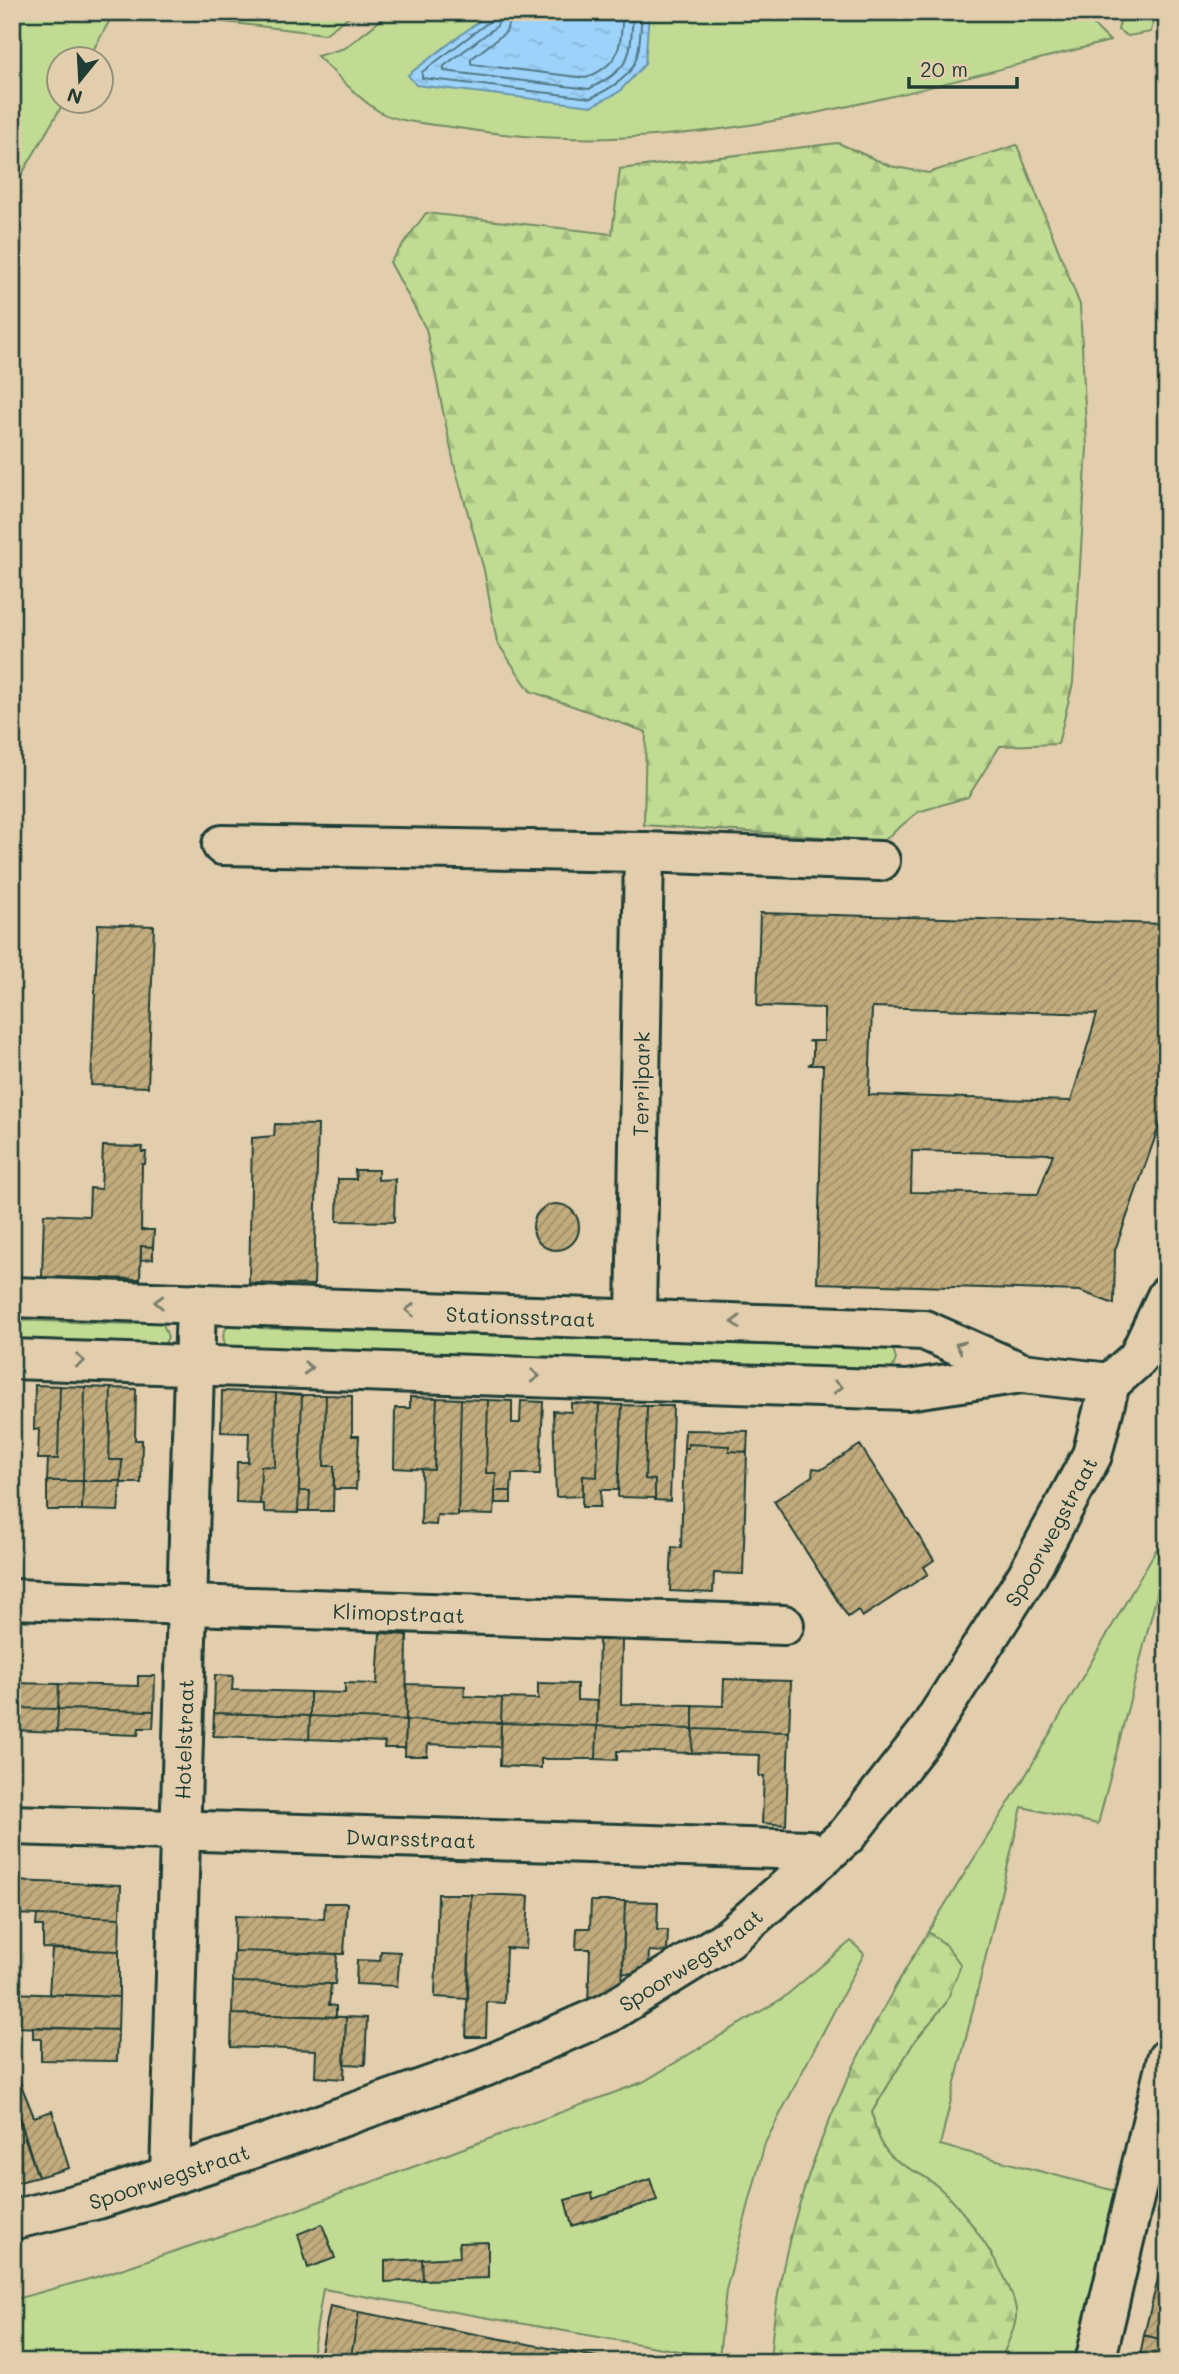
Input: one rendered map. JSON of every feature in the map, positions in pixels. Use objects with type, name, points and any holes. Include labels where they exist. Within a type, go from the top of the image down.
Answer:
[{"type":"street","points":[[222,845],[644,852],[880,861]]},
{"type":"street","name":"Terrilpark","points":[[636,1317],[644,852]]},
{"type":"street","points":[[1110,1383],[1153,1360],[1167,1296]]},
{"type":"street","name":"Stationsstraat","points":[[12,1297],[636,1317],[923,1330],[1022,1373]]},
{"type":"street","name":"Hotelstraat","points":[[170,2175],[178,1832],[188,1606],[196,1303]]},
{"type":"street","name":"Stationsstraat","points":[[12,1359],[907,1390],[1022,1373],[1110,1383]]},
{"type":"street","name":"Spoorwegstraat","points":[[12,2220],[98,2199],[484,2067],[608,2013],[729,1938],[847,1835],[927,1733],[1027,1576],[1092,1455],[1110,1383]]},
{"type":"street","name":"Klimopstraat","points":[[12,1599],[784,1625]]},
{"type":"street","name":"Dwarsstraat","points":[[12,1825],[809,1850]]},
{"type":"street","points":[[1095,2362],[1167,2059]]},
{"type":"green space","points":[[12,12],[98,12],[110,20],[95,46],[46,46],[46,116],[56,116],[12,191]]},
{"type":"green space","points":[[196,12],[355,12],[325,34],[208,20]]},
{"type":"green space","points":[[391,12],[1080,12],[1110,41],[868,102],[787,119],[705,131],[623,138],[541,137],[406,121],[387,115],[363,100],[317,56],[345,48]]},
{"type":"green space","points":[[1122,12],[1155,12],[1151,32],[1128,36],[1118,30]]},
{"type":"green space","points":[[838,143],[890,166],[928,173],[1017,145],[1080,305],[1087,448],[1073,683],[1058,744],[1000,746],[968,797],[918,812],[883,841],[644,825],[646,732],[530,691],[497,642],[484,570],[454,464],[426,329],[390,262],[426,213],[612,234],[620,169]]},
{"type":"green space","points":[[145,1313],[161,1319],[168,1337],[163,1348],[141,1356],[132,1344],[12,1340],[12,1320],[133,1324]]},
{"type":"green space","points":[[249,1315],[258,1328],[546,1337],[558,1326],[563,1326],[573,1338],[862,1348],[872,1337],[892,1345],[896,1359],[891,1373],[871,1380],[861,1368],[574,1359],[561,1370],[556,1369],[545,1358],[257,1348],[247,1360],[225,1347],[223,1335],[229,1322]]},
{"type":"green space","points":[[1167,1531],[1167,1576],[1162,1575],[1098,1824],[1022,1807],[940,2145],[1119,2192],[1078,2362],[1000,2362],[1016,2312],[925,2177],[890,2158],[877,2138],[872,2112],[914,2042],[946,2003],[946,1945],[928,1932],[1023,1780]]},
{"type":"green space","points":[[928,1932],[946,1945],[961,1965],[946,2003],[914,2042],[872,2112],[877,2132],[891,2156],[934,2183],[947,2195],[989,2250],[1013,2297],[1016,2316],[1011,2336],[1000,2362],[770,2362],[776,2304],[788,2248],[803,2192],[822,2138],[871,2032]]},
{"type":"green space","points":[[851,1941],[864,1954],[765,2143],[726,2290],[719,2358],[323,2289],[311,2362],[12,2362],[12,2300],[100,2276],[277,2217],[643,2082],[783,1998]]},
{"type":"water","points":[[491,12],[649,12],[645,64],[619,92],[592,106],[416,85],[408,75]]},
{"type":"building","points":[[760,913],[1167,924],[1167,1104],[1115,1250],[1114,1304],[1080,1291],[817,1283],[823,1065],[808,1065],[812,1063],[813,1042],[808,1041],[824,1041],[824,1008],[757,1006]],"holes":[[[872,1007],[1097,1014],[1071,1101],[869,1095]],[[912,1151],[1053,1154],[1038,1194],[911,1192]]]},
{"type":"building","points":[[98,924],[154,926],[148,1087],[91,1085]]},
{"type":"building","points":[[275,1124],[318,1125],[314,1285],[249,1283],[252,1138],[274,1136]]},
{"type":"building","points":[[103,1146],[143,1147],[142,1152],[146,1152],[145,1164],[142,1164],[141,1230],[154,1230],[153,1247],[141,1246],[140,1279],[42,1277],[44,1214],[89,1216],[90,1188],[101,1189]]},
{"type":"building","points":[[355,1170],[378,1170],[378,1180],[395,1179],[394,1222],[337,1221],[338,1179],[356,1179]]},
{"type":"building","points":[[556,1204],[572,1211],[579,1227],[572,1243],[556,1250],[540,1243],[533,1227],[540,1211]]},
{"type":"building","points":[[141,1246],[153,1247],[153,1259],[141,1260]]},
{"type":"building","points":[[35,1385],[60,1386],[58,1459],[38,1459],[39,1429],[34,1430]]},
{"type":"building","points":[[60,1386],[85,1387],[83,1481],[47,1481],[48,1459],[58,1459]]},
{"type":"building","points":[[85,1387],[111,1388],[109,1460],[122,1460],[121,1481],[83,1481]]},
{"type":"building","points":[[111,1388],[136,1389],[135,1440],[142,1440],[141,1483],[121,1483],[122,1460],[109,1460]]},
{"type":"building","points":[[222,1391],[276,1393],[275,1467],[261,1466],[260,1504],[236,1503],[237,1462],[248,1462],[249,1433],[221,1432]]},
{"type":"building","points":[[276,1393],[302,1395],[298,1513],[264,1512],[264,1504],[260,1504],[261,1466],[275,1467]]},
{"type":"building","points":[[302,1395],[326,1395],[324,1466],[334,1466],[333,1511],[309,1511],[310,1491],[299,1491]]},
{"type":"building","points":[[326,1395],[352,1396],[352,1436],[359,1436],[356,1489],[334,1489],[334,1466],[324,1466]]},
{"type":"building","points":[[410,1397],[437,1398],[434,1470],[394,1468],[395,1408],[410,1408]]},
{"type":"building","points":[[437,1398],[461,1399],[458,1516],[437,1515],[436,1525],[421,1524],[422,1469],[434,1470]]},
{"type":"building","points":[[461,1399],[488,1400],[486,1473],[496,1473],[494,1515],[458,1514]]},
{"type":"building","points":[[488,1400],[512,1401],[512,1423],[520,1423],[521,1401],[543,1402],[540,1474],[512,1474],[511,1491],[495,1491],[496,1473],[486,1473]]},
{"type":"building","points":[[571,1403],[599,1404],[597,1477],[583,1476],[583,1496],[556,1497],[553,1411],[571,1412]]},
{"type":"building","points":[[599,1404],[622,1405],[618,1490],[601,1490],[600,1507],[582,1507],[583,1476],[597,1477]]},
{"type":"building","points":[[622,1405],[647,1406],[645,1479],[655,1480],[655,1498],[618,1497]]},
{"type":"building","points":[[647,1406],[673,1406],[670,1501],[655,1500],[655,1480],[645,1479]]},
{"type":"building","points":[[685,1430],[748,1431],[747,1452],[729,1451],[729,1446],[688,1444],[688,1448],[684,1448]]},
{"type":"building","points":[[688,1444],[729,1446],[729,1451],[747,1452],[743,1574],[714,1573],[713,1593],[670,1591],[672,1547],[681,1548],[684,1448],[688,1448]]},
{"type":"building","points":[[860,1445],[934,1560],[924,1567],[928,1574],[862,1617],[858,1610],[848,1617],[774,1501],[812,1476],[813,1468],[822,1469]]},
{"type":"building","points":[[47,1481],[83,1481],[82,1510],[47,1510]]},
{"type":"building","points":[[83,1481],[121,1481],[118,1511],[82,1510]]},
{"type":"building","points":[[299,1491],[310,1491],[309,1511],[298,1511]]},
{"type":"building","points":[[495,1491],[511,1491],[511,1503],[495,1503]]},
{"type":"building","points":[[380,1633],[407,1635],[406,1720],[310,1716],[310,1692],[345,1693],[345,1683],[377,1684]]},
{"type":"building","points":[[599,1640],[622,1640],[621,1704],[693,1705],[693,1729],[597,1726]]},
{"type":"building","points":[[215,1675],[233,1676],[232,1690],[310,1692],[310,1716],[214,1713]]},
{"type":"building","points":[[138,1676],[155,1676],[154,1711],[58,1709],[59,1684],[138,1686]]},
{"type":"building","points":[[724,1679],[791,1681],[789,1732],[693,1729],[693,1705],[723,1706]]},
{"type":"building","points":[[12,1683],[59,1684],[58,1709],[12,1708]]},
{"type":"building","points":[[538,1683],[577,1684],[577,1700],[598,1701],[597,1726],[501,1723],[502,1698],[538,1699]]},
{"type":"building","points":[[407,1684],[465,1686],[464,1696],[502,1698],[501,1723],[406,1720]]},
{"type":"building","points":[[12,1708],[58,1709],[57,1732],[12,1730]]},
{"type":"building","points":[[58,1709],[154,1711],[153,1728],[139,1728],[138,1735],[57,1732]]},
{"type":"building","points":[[214,1713],[310,1716],[309,1739],[213,1736]]},
{"type":"building","points":[[310,1716],[406,1720],[405,1748],[384,1748],[385,1742],[309,1739]]},
{"type":"building","points":[[406,1720],[501,1723],[500,1747],[428,1744],[427,1756],[405,1756]]},
{"type":"building","points":[[501,1723],[597,1726],[596,1759],[541,1759],[541,1768],[500,1766]]},
{"type":"building","points":[[597,1726],[693,1729],[692,1753],[617,1751],[617,1760],[596,1759]]},
{"type":"building","points":[[693,1729],[789,1732],[786,1825],[762,1823],[764,1776],[759,1776],[760,1755],[692,1753]]},
{"type":"building","points":[[12,1881],[121,1885],[120,1918],[12,1914]]},
{"type":"building","points":[[438,1894],[471,1894],[468,1999],[435,1997]]},
{"type":"building","points":[[471,1894],[529,1896],[526,1949],[506,1948],[504,2003],[487,2002],[486,2037],[466,2037]]},
{"type":"building","points":[[591,1901],[625,1901],[622,1988],[588,2004],[590,1949],[576,1949],[577,1928],[590,1928]]},
{"type":"building","points":[[625,1901],[658,1902],[657,1930],[668,1930],[667,1952],[649,1951],[648,1974],[623,1973]]},
{"type":"building","points":[[325,1903],[347,1903],[344,1954],[234,1951],[235,1916],[324,1919]]},
{"type":"building","points":[[37,1915],[120,1918],[119,1951],[43,1948],[43,1926],[36,1926]]},
{"type":"building","points":[[52,1949],[119,1951],[119,1997],[49,1994]]},
{"type":"building","points":[[234,1951],[337,1954],[335,1984],[233,1982]]},
{"type":"building","points":[[381,1951],[400,1952],[397,1986],[356,1984],[357,1960],[380,1961]]},
{"type":"building","points":[[233,1982],[331,1984],[329,2005],[336,2006],[336,2017],[232,2014]]},
{"type":"building","points":[[12,1993],[119,1997],[118,2030],[12,2027]]},
{"type":"building","points":[[232,2014],[346,2017],[344,2079],[315,2077],[316,2050],[231,2047]]},
{"type":"building","points":[[346,2017],[367,2018],[365,2065],[344,2064]]},
{"type":"building","points":[[33,2027],[118,2030],[117,2061],[41,2060],[41,2039],[33,2039]]},
{"type":"building","points":[[19,2080],[34,2117],[52,2111],[69,2168],[38,2177],[12,2100],[12,2082]]},
{"type":"building","points":[[14,2099],[38,2177],[12,2184],[12,2100]]},
{"type":"building","points":[[650,2179],[657,2200],[572,2226],[565,2200],[592,2193],[593,2199]]},
{"type":"building","points":[[322,2224],[335,2258],[308,2268],[298,2234]]},
{"type":"building","points":[[1167,2240],[1167,2281],[1158,2279]]},
{"type":"building","points":[[488,2242],[488,2278],[423,2280],[422,2259],[460,2257],[459,2243]]},
{"type":"building","points":[[422,2259],[423,2280],[385,2282],[385,2261]]},
{"type":"building","points":[[1158,2279],[1167,2281],[1167,2341],[1144,2335]]},
{"type":"building","points":[[330,2306],[359,2312],[350,2362],[319,2362]]},
{"type":"building","points":[[359,2312],[623,2362],[350,2362]]},
{"type":"building","points":[[1144,2335],[1167,2341],[1167,2362],[1139,2362]]}]
